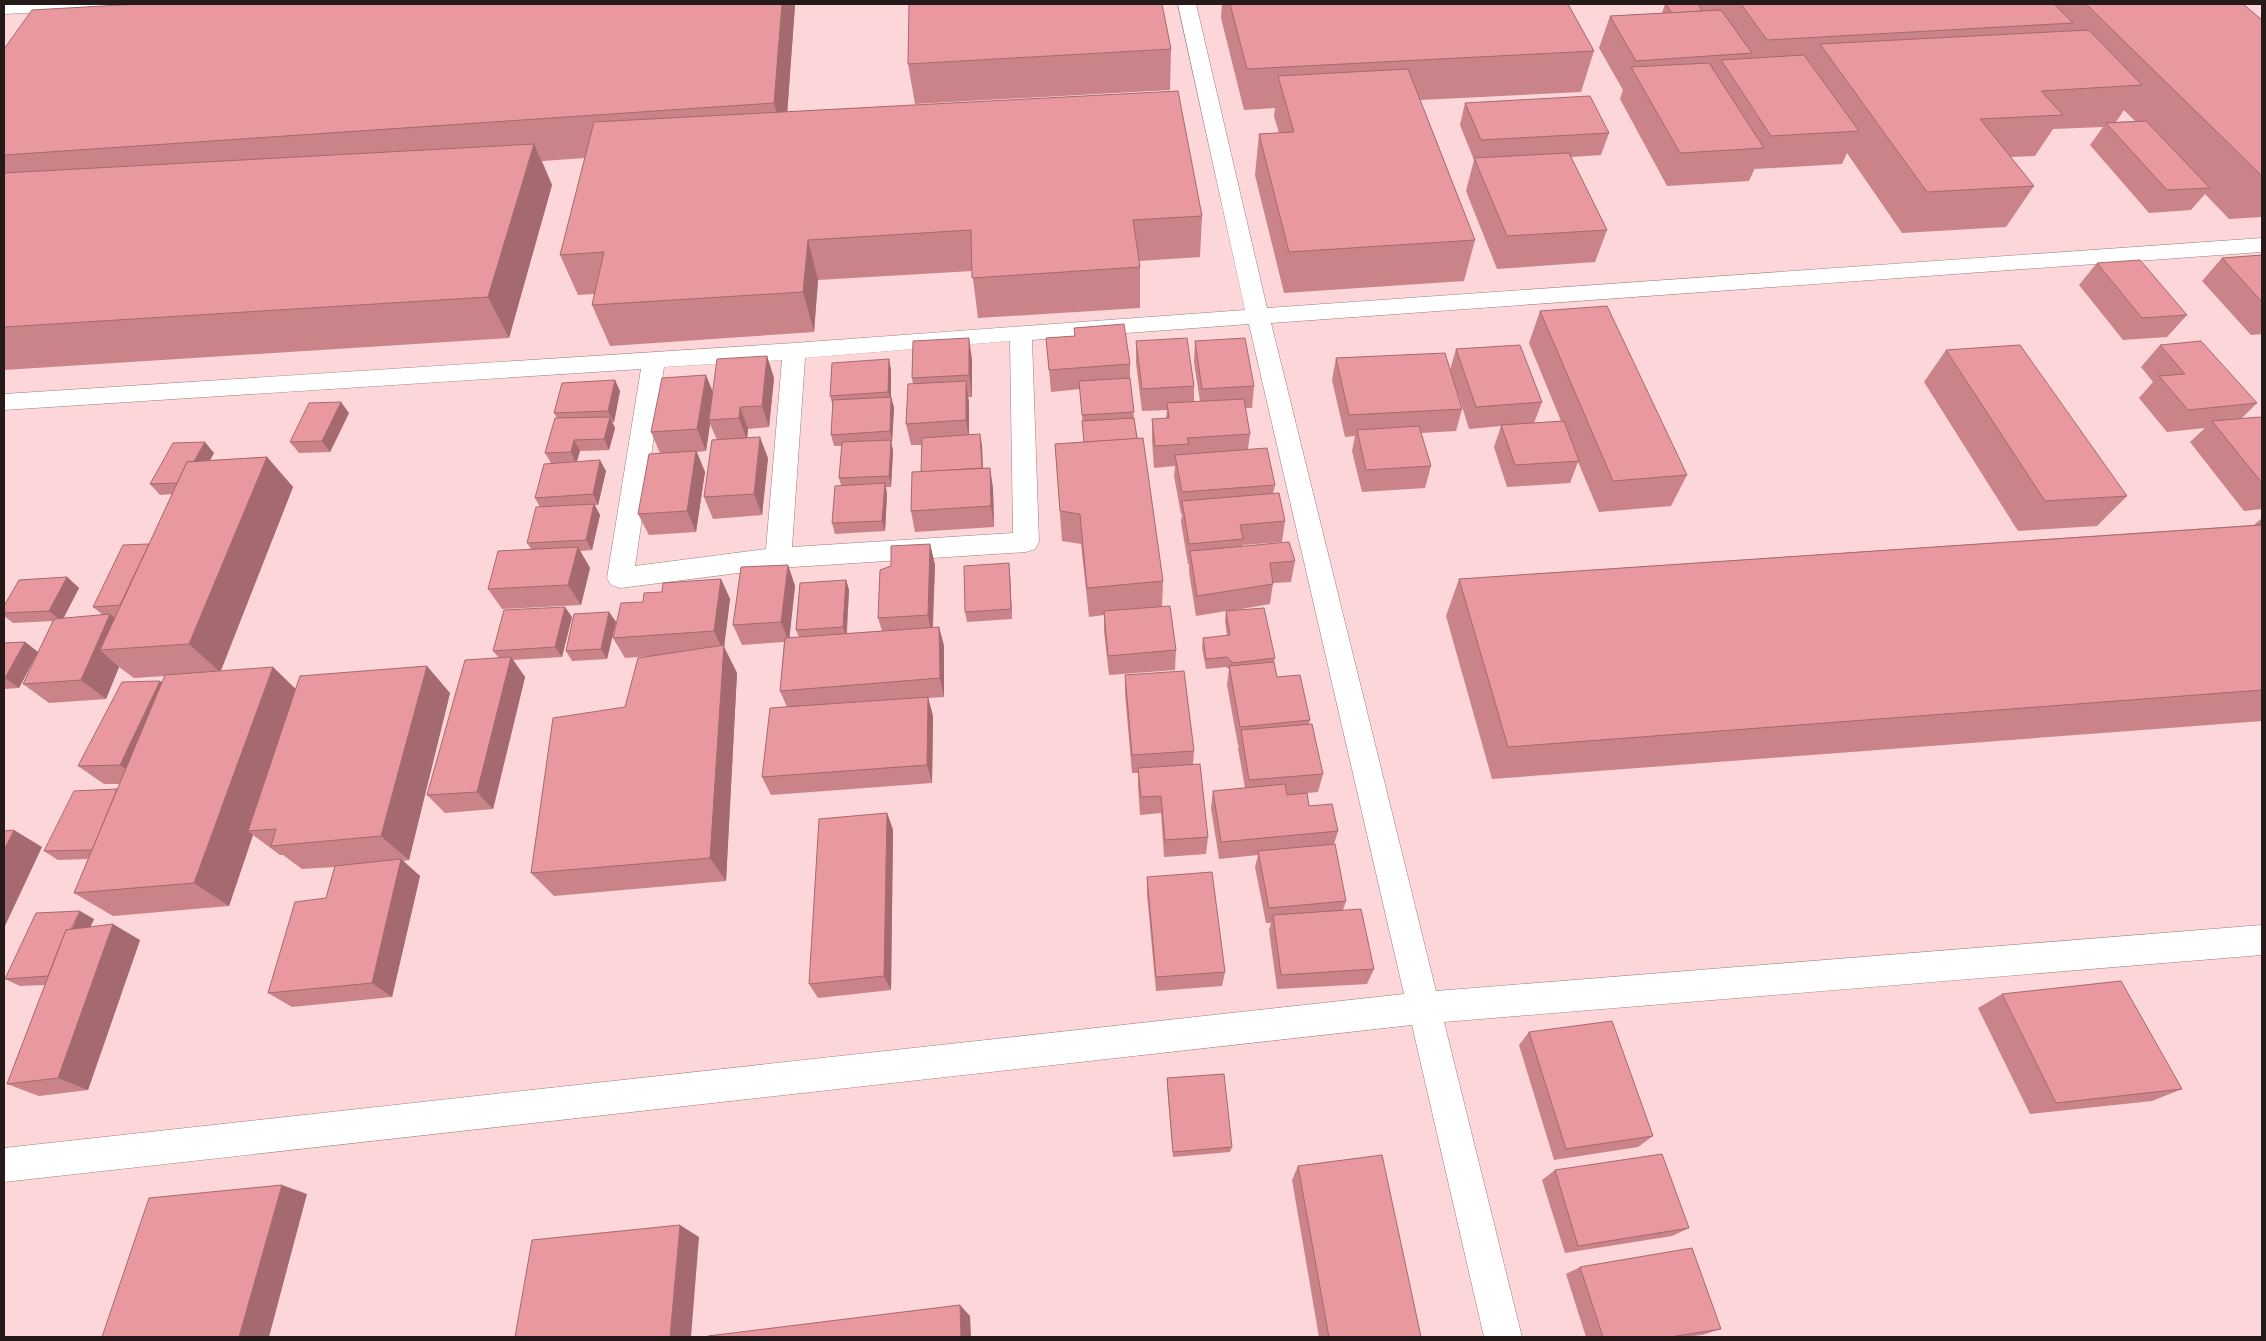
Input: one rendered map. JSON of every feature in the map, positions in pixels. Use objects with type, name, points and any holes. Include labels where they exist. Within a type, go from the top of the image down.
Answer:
[{"type":"street","points":[[4,9],[121,4]]},
{"type":"street","points":[[1187,4],[1258,317],[1503,1337]]},
{"type":"street","points":[[4,402],[794,351],[1021,333],[2262,245]]},
{"type":"street","points":[[654,359],[620,578],[778,558],[1026,542],[1021,333]]},
{"type":"street","points":[[778,558],[794,351]]},
{"type":"street","points":[[4,1165],[1424,1008],[2262,940]]},
{"type":"building","points":[[138,4],[782,4],[774,103],[4,155],[4,49],[32,10]]},
{"type":"building","points":[[909,4],[1162,4],[1171,49],[908,64]]},
{"type":"building","points":[[1230,4],[1568,4],[1594,51],[1247,69]]},
{"type":"building","points":[[1666,4],[1698,4],[1702,11],[1672,13]]},
{"type":"building","points":[[1741,4],[2054,4],[2073,23],[1767,40]]},
{"type":"building","points":[[2086,4],[2243,4],[2262,20],[2262,176]]},
{"type":"building","points":[[1721,10],[1752,53],[1636,61],[1610,16]]},
{"type":"building","points":[[2089,30],[2142,85],[2041,91],[2063,115],[1980,119],[2034,186],[1927,192],[1820,44]]},
{"type":"building","points":[[1804,55],[1859,131],[1771,136],[1721,60]]},
{"type":"building","points":[[1709,63],[1764,148],[1680,153],[1631,67]]},
{"type":"building","points":[[1408,69],[1475,240],[1289,252],[1259,134],[1294,132],[1278,76]]},
{"type":"building","points":[[1178,91],[1202,216],[1133,220],[1140,267],[972,278],[971,230],[808,240],[803,292],[592,305],[604,252],[560,255],[594,122]]},
{"type":"building","points":[[1590,96],[1609,133],[1481,140],[1465,103]]},
{"type":"building","points":[[2146,121],[2210,188],[2167,190],[2106,123]]},
{"type":"building","points":[[534,144],[488,297],[4,327],[4,173]]},
{"type":"building","points":[[1569,153],[1607,230],[1507,236],[1474,158]]},
{"type":"building","points":[[2262,255],[2262,302],[2222,258]]},
{"type":"building","points":[[2140,260],[2187,315],[2142,318],[2097,263]]},
{"type":"building","points":[[1607,306],[1687,475],[1613,481],[1540,311]]},
{"type":"building","points":[[1124,324],[1130,364],[1049,370],[1046,338],[1075,336],[1074,328]]},
{"type":"building","points":[[969,338],[969,375],[912,378],[913,341]]},
{"type":"building","points":[[1187,338],[1194,386],[1142,389],[1136,341]]},
{"type":"building","points":[[1245,338],[1254,386],[1202,389],[1195,341]]},
{"type":"building","points":[[2201,341],[2257,403],[2188,410],[2159,376],[2185,374],[2160,345]]},
{"type":"building","points":[[1520,345],[1542,402],[1476,407],[1456,349]]},
{"type":"building","points":[[2020,345],[2127,496],[2045,501],[1946,350]]},
{"type":"building","points":[[1445,353],[1462,409],[1349,415],[1336,358]]},
{"type":"building","points":[[767,356],[762,406],[740,407],[739,418],[709,420],[717,359]]},
{"type":"building","points":[[889,359],[888,392],[830,396],[832,363]]},
{"type":"building","points":[[706,375],[697,429],[651,432],[662,378]]},
{"type":"building","points":[[1130,378],[1134,412],[1082,415],[1079,381]]},
{"type":"building","points":[[615,380],[608,411],[554,413],[562,383]]},
{"type":"building","points":[[966,381],[966,420],[906,424],[908,384]]},
{"type":"building","points":[[891,397],[890,431],[831,435],[833,400]]},
{"type":"building","points":[[1244,399],[1250,434],[1187,438],[1189,444],[1155,446],[1152,419],[1169,418],[1167,403]]},
{"type":"building","points":[[341,402],[322,441],[290,442],[309,403]]},
{"type":"building","points":[[610,417],[604,439],[574,440],[571,452],[545,453],[555,418]]},
{"type":"building","points":[[2260,417],[2262,420],[2262,483],[2212,421]]},
{"type":"building","points":[[1134,418],[1137,439],[1084,442],[1082,421]]},
{"type":"building","points":[[1564,421],[1579,461],[1515,465],[1501,425]]},
{"type":"building","points":[[1419,426],[1431,466],[1366,470],[1357,430]]},
{"type":"building","points":[[980,434],[982,468],[921,472],[922,438]]},
{"type":"building","points":[[760,437],[754,494],[704,497],[712,440]]},
{"type":"building","points":[[1143,438],[1163,581],[1087,588],[1080,514],[1060,511],[1055,444]]},
{"type":"building","points":[[891,440],[889,476],[839,478],[842,442]]},
{"type":"building","points":[[205,442],[194,461],[187,462],[177,483],[150,484],[173,443]]},
{"type":"building","points":[[1267,448],[1275,485],[1182,492],[1175,455]]},
{"type":"building","points":[[696,451],[687,511],[638,514],[649,454]]},
{"type":"building","points":[[267,457],[189,644],[100,650],[187,462]]},
{"type":"building","points":[[600,460],[593,494],[535,498],[544,464]]},
{"type":"building","points":[[990,468],[991,506],[911,511],[912,472]]},
{"type":"building","points":[[885,483],[882,521],[832,523],[835,486]]},
{"type":"building","points":[[1279,493],[1285,521],[1240,525],[1243,539],[1189,544],[1182,501]]},
{"type":"building","points":[[594,504],[586,540],[527,543],[536,507]]},
{"type":"building","points":[[2262,525],[2262,690],[1508,747],[1459,579]]},
{"type":"building","points":[[1289,542],[1295,561],[1270,563],[1273,584],[1197,596],[1190,551]]},
{"type":"building","points":[[149,544],[120,605],[93,607],[123,545]]},
{"type":"building","points":[[930,544],[928,615],[878,618],[880,570],[891,566],[891,546]]},
{"type":"building","points":[[578,547],[568,585],[488,589],[498,551]]},
{"type":"building","points":[[1009,563],[1011,609],[965,612],[964,566]]},
{"type":"building","points":[[788,565],[781,622],[733,625],[741,567]]},
{"type":"building","points":[[67,577],[49,611],[4,613],[4,606],[19,580]]},
{"type":"building","points":[[721,579],[714,631],[613,638],[621,603],[643,602],[644,593],[662,592],[663,583]]},
{"type":"building","points":[[846,580],[843,627],[796,630],[800,583]]},
{"type":"building","points":[[1170,606],[1176,650],[1108,656],[1104,611]]},
{"type":"building","points":[[565,607],[555,647],[493,651],[504,610]]},
{"type":"building","points":[[1264,608],[1275,658],[1233,663],[1227,657],[1206,659],[1203,638],[1230,635],[1226,611]]},
{"type":"building","points":[[609,612],[601,649],[566,651],[574,614]]},
{"type":"building","points":[[110,614],[81,680],[23,684],[54,619]]},
{"type":"building","points":[[939,627],[940,678],[780,691],[785,638]]},
{"type":"building","points":[[25,642],[5,678],[4,678],[4,643]]},
{"type":"building","points":[[724,645],[710,858],[531,873],[553,718],[625,707],[638,658]]},
{"type":"building","points":[[511,657],[477,792],[427,795],[465,660]]},
{"type":"building","points":[[1274,662],[1277,677],[1300,675],[1310,720],[1240,727],[1229,666]]},
{"type":"building","points":[[427,666],[381,836],[271,846],[276,829],[248,831],[300,676]]},
{"type":"building","points":[[273,667],[194,883],[74,893],[165,675]]},
{"type":"building","points":[[1184,671],[1194,751],[1132,755],[1125,675]]},
{"type":"building","points":[[160,681],[120,765],[78,766],[122,682]]},
{"type":"building","points":[[928,697],[927,765],[762,777],[770,708]]},
{"type":"building","points":[[1312,724],[1323,774],[1249,780],[1241,730]]},
{"type":"building","points":[[1200,764],[1208,837],[1165,840],[1161,796],[1141,797],[1138,768]]},
{"type":"building","points":[[1285,784],[1287,795],[1307,793],[1309,806],[1332,804],[1338,831],[1221,842],[1213,791]]},
{"type":"building","points":[[117,789],[92,850],[44,851],[74,791]]},
{"type":"building","points":[[887,813],[884,976],[809,984],[819,819]]},
{"type":"building","points":[[14,830],[4,850],[4,831]]},
{"type":"building","points":[[1335,844],[1346,901],[1269,908],[1258,851]]},
{"type":"building","points":[[401,859],[372,983],[268,993],[295,902],[326,898],[335,866]]},
{"type":"building","points":[[1212,872],[1225,972],[1156,977],[1147,877]]},
{"type":"building","points":[[1361,909],[1374,969],[1281,975],[1273,915]]},
{"type":"building","points":[[80,911],[71,929],[66,930],[48,976],[5,979],[36,913]]},
{"type":"building","points":[[113,924],[58,1078],[7,1084],[66,930]]},
{"type":"building","points":[[2121,981],[2182,1089],[2056,1103],[2002,994]]},
{"type":"building","points":[[1612,1021],[1653,1136],[1566,1149],[1529,1032]]},
{"type":"building","points":[[1224,1074],[1232,1147],[1173,1152],[1167,1078]]},
{"type":"building","points":[[1662,1154],[1689,1228],[1578,1246],[1555,1170]]},
{"type":"building","points":[[1382,1155],[1421,1337],[1329,1337],[1298,1166]]},
{"type":"building","points":[[282,1185],[239,1337],[102,1337],[149,1198]]},
{"type":"building","points":[[680,1225],[670,1337],[515,1337],[532,1240]]},
{"type":"building","points":[[1692,1248],[1721,1329],[1670,1337],[1603,1337],[1580,1267]]},
{"type":"building","points":[[960,1305],[961,1337],[708,1337],[708,1336]]}]
